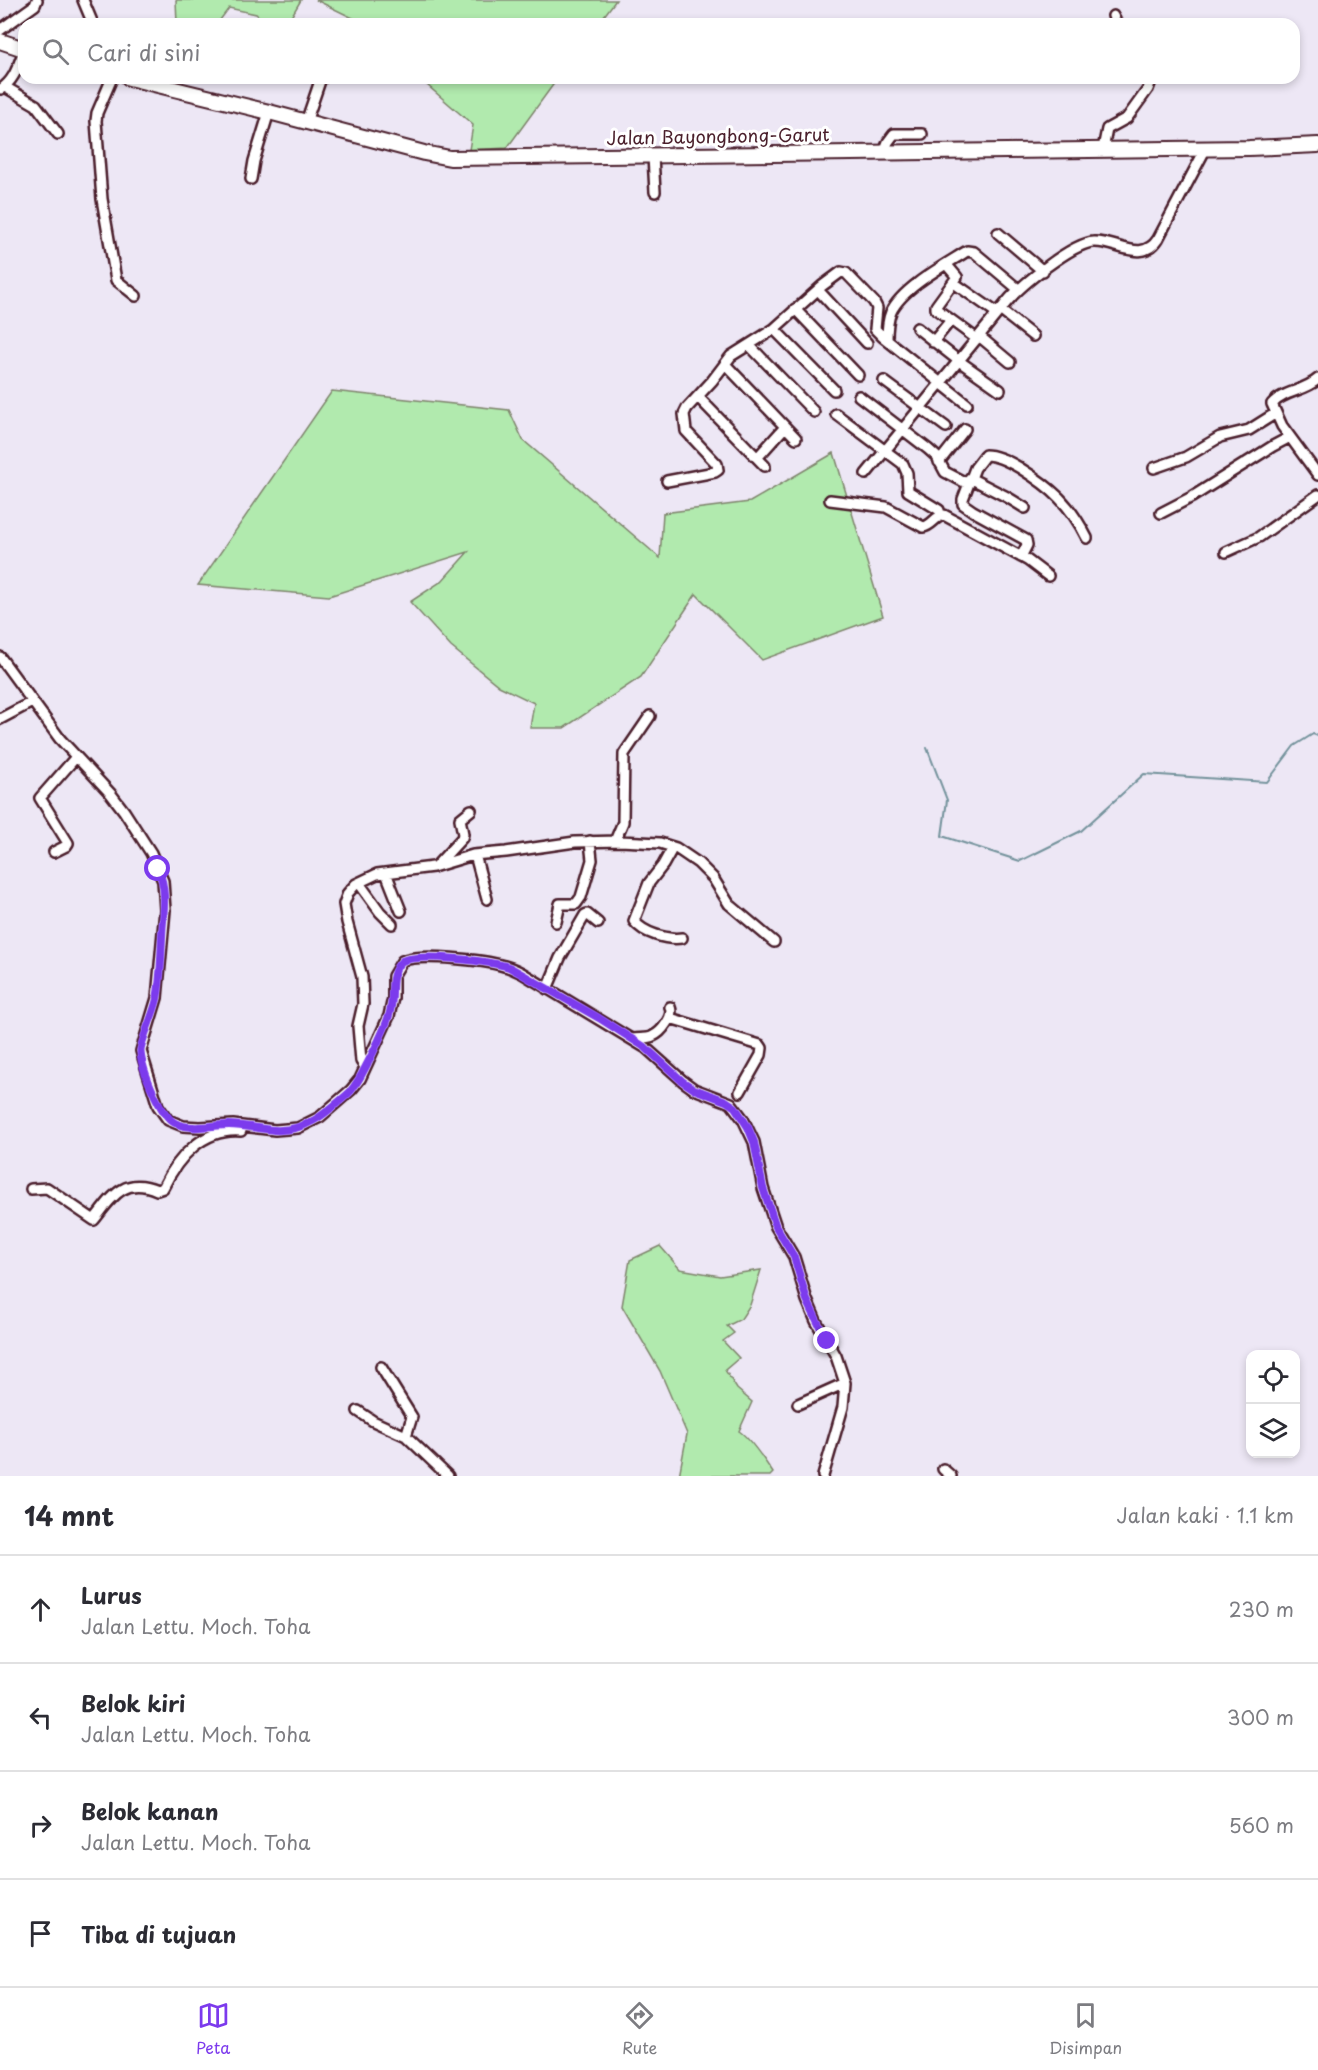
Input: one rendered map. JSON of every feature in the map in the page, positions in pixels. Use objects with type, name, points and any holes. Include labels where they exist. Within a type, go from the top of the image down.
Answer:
[{"type":"main road","points":[[0,41],[18,48]]},
{"type":"main road","name":"Jalan Bayongbong-Garut","points":[[154,84],[450,158],[1318,145]]},
{"type":"street","points":[[0,30],[35,5],[37,0]]},
{"type":"street","points":[[83,0],[90,18]]},
{"type":"street","points":[[18,65],[14,75],[2,88],[36,105],[57,134]]},
{"type":"street","points":[[109,84],[96,121],[102,200],[116,280],[136,296]]},
{"type":"street","points":[[306,122],[319,84]]},
{"type":"street","points":[[1103,149],[1107,129],[1127,118],[1150,84]]},
{"type":"street","points":[[250,179],[269,112]]},
{"type":"street","points":[[884,152],[894,134],[922,134]]},
{"type":"street","points":[[866,474],[1018,289],[1078,247],[1089,243],[1100,242],[1142,252],[1152,248],[1206,148]]},
{"type":"street","points":[[653,156],[655,192]]},
{"type":"street","points":[[998,233],[1043,271]]},
{"type":"street","points":[[885,339],[888,323],[896,304],[908,292],[946,264],[970,251],[1018,289]]},
{"type":"street","points":[[946,264],[957,277],[935,307],[1010,362]]},
{"type":"street","points":[[667,481],[718,470],[717,464],[686,431],[684,414],[687,408],[731,356],[774,328],[839,273],[846,273],[874,302],[877,308],[875,329],[967,404]]},
{"type":"street","points":[[954,283],[1033,336]]},
{"type":"street","points":[[818,290],[867,344]]},
{"type":"street","points":[[795,309],[858,375]]},
{"type":"street","points":[[933,342],[951,320]]},
{"type":"street","points":[[774,328],[834,390]]},
{"type":"street","points":[[917,328],[1000,390]]},
{"type":"street","points":[[749,345],[814,412]]},
{"type":"street","points":[[725,364],[796,438]]},
{"type":"street","points":[[1318,379],[1303,390],[1279,398],[1272,405],[1290,438],[1318,475]]},
{"type":"street","points":[[884,381],[946,427]]},
{"type":"street","points":[[859,396],[928,449],[945,472],[1007,497],[1024,508]]},
{"type":"street","points":[[698,397],[765,466]]},
{"type":"street","points":[[1154,468],[1185,457],[1213,440],[1249,430],[1276,413]]},
{"type":"street","points":[[836,414],[906,468],[908,491],[939,510]]},
{"type":"street","points":[[757,458],[785,427]]},
{"type":"street","points":[[939,462],[965,429]]},
{"type":"street","points":[[1161,513],[1290,438]]},
{"type":"street","points":[[1021,557],[1027,544],[1026,540],[963,505],[969,481],[985,455],[989,454],[1009,462],[1045,483],[1077,518],[1087,538]]},
{"type":"street","points":[[1226,552],[1260,537],[1318,495]]},
{"type":"street","points":[[830,500],[886,507],[923,527],[927,527],[938,517],[944,515],[1021,557],[1048,576]]},
{"type":"street","points":[[0,657],[76,757],[124,811],[151,853],[163,881],[165,910],[157,998],[141,1051],[150,1084],[163,1113],[174,1123],[200,1127],[233,1125],[275,1130],[303,1126],[328,1110],[360,1079],[389,1016],[393,998],[393,976],[397,965],[405,959],[438,958],[502,965],[522,973],[633,1039],[694,1089],[731,1103],[743,1119],[754,1142],[763,1188],[776,1227],[794,1257],[807,1300],[836,1356],[845,1383],[843,1407],[823,1476]]},
{"type":"street","points":[[0,718],[32,702]]},
{"type":"street","points":[[615,841],[623,822],[624,754],[650,716]]},
{"type":"street","points":[[54,852],[68,843],[40,798],[76,757]]},
{"type":"street","points":[[436,866],[462,838],[460,819],[471,810]]},
{"type":"street","points":[[365,1067],[361,1061],[358,1026],[363,1004],[362,977],[344,904],[348,893],[377,874],[387,876],[475,858],[591,846],[615,841],[660,843],[673,847],[707,870],[729,904],[774,942]]},
{"type":"street","points":[[556,922],[560,904],[576,904],[580,901],[592,860],[591,846]]},
{"type":"street","points":[[673,847],[667,860],[649,883],[634,921],[640,928],[657,936],[682,938]]},
{"type":"street","points":[[475,858],[482,874],[488,899]]},
{"type":"street","points":[[387,876],[401,910]]},
{"type":"street","points":[[360,885],[392,924]]},
{"type":"street","points":[[547,988],[560,958],[585,915],[587,914],[598,922]]},
{"type":"street","points":[[633,1039],[653,1036],[670,1018],[672,1012],[670,1007]]},
{"type":"street","points":[[670,1018],[760,1045],[761,1055],[740,1092]]},
{"type":"street","points":[[32,1189],[47,1188],[94,1220],[114,1194],[131,1185],[139,1184],[157,1190],[163,1188],[173,1168],[204,1138],[233,1130],[286,1137],[292,1134],[291,1129]]},
{"type":"street","points":[[381,1367],[412,1417],[406,1436]]},
{"type":"street","points":[[798,1404],[845,1383]]},
{"type":"street","points":[[358,1411],[373,1421],[406,1436],[448,1476]]},
{"type":"street","points":[[943,1469],[951,1476]]},
{"type":"green space","points":[[176,0],[301,0],[290,18],[260,18],[256,14],[229,8],[222,18],[177,18]]},
{"type":"green space","points":[[316,0],[616,0],[602,18],[353,18]]},
{"type":"green space","points":[[426,84],[554,84],[507,148],[469,150],[473,125]]},
{"type":"green space","points":[[332,391],[509,410],[523,440],[660,558],[663,513],[750,502],[834,453],[883,616],[762,660],[696,594],[641,677],[564,728],[530,728],[534,703],[499,686],[451,647],[410,602],[442,581],[468,552],[329,596],[198,585]]},
{"type":"green space","points":[[660,1246],[680,1269],[720,1276],[761,1270],[750,1305],[741,1319],[727,1326],[734,1333],[723,1341],[739,1358],[725,1370],[737,1389],[752,1402],[739,1431],[766,1462],[773,1473],[770,1476],[679,1476],[687,1434],[660,1371],[622,1306],[630,1260]]},
{"type":"waterway","points":[[927,748],[947,800],[942,836],[1020,861],[1081,831],[1144,774],[1267,782],[1294,746],[1313,734],[1318,736]]},
{"type":"route","points":[[158,869],[165,895],[161,961],[157,998],[141,1051],[143,1064],[158,1106],[168,1120],[183,1126],[200,1127],[233,1125],[285,1130],[303,1126],[320,1117],[360,1079],[389,1016],[393,998],[393,976],[397,965],[402,961],[421,957],[509,967],[599,1018],[646,1048],[694,1089],[731,1103],[735,1107],[748,1127],[754,1142],[769,1210],[776,1227],[794,1257],[807,1300],[827,1341]]}]
